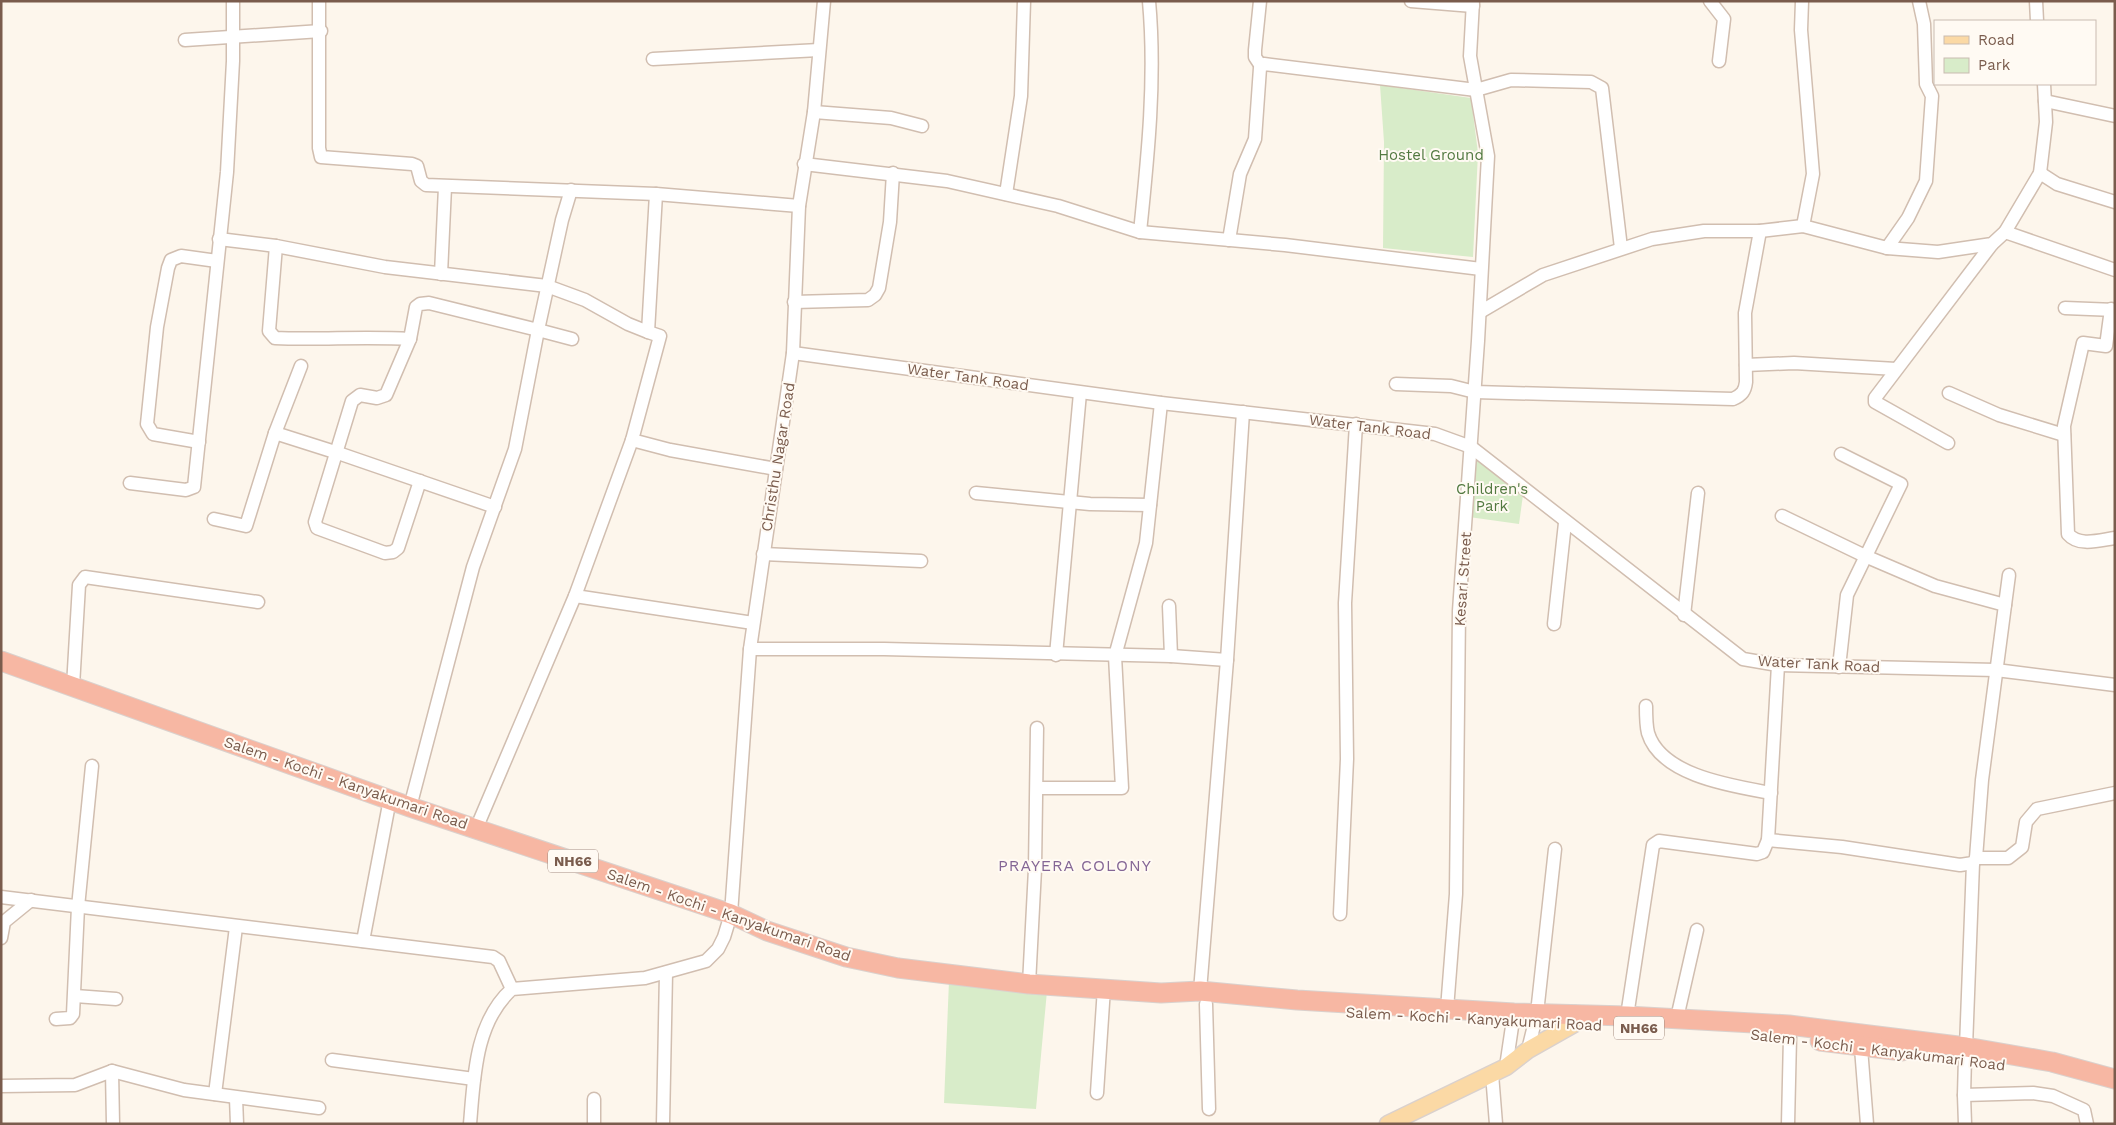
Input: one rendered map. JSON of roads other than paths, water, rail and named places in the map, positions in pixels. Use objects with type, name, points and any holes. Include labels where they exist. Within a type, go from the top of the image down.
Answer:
[{"type":"highway","name":"Salem - Kochi - Kanyakumari Road","points":[[1,660],[390,800],[731,914],[767,931],[846,957],[898,968],[1029,984],[1104,988],[1203,998],[1447,1009],[1514,1018]]},
{"type":"highway","name":"Salem - Kochi - Kanyakumari Road","points":[[1203,998],[1257,1009],[1574,1019],[1790,1036],[1827,1036],[1861,1048],[1966,1052],[2115,1088]]},
{"type":"highway","name":"Salem - Kochi - Kanyakumari Road","points":[[1574,1019],[1627,1016],[1677,1018],[2052,1062],[2115,1079]]},
{"type":"main road","points":[[1388,1124],[1499,1071],[1574,1019]]},
{"type":"street","points":[[130,482],[186,490],[192,489],[200,442],[228,155],[233,1]]},
{"type":"street","points":[[319,1],[319,148],[321,158],[412,164],[417,166],[423,184],[446,187],[656,194],[799,206]]},
{"type":"street","name":"Christhu Nagar Road","points":[[512,988],[645,978],[706,961],[718,949],[731,914],[750,649],[794,353],[794,302],[799,206],[804,164],[814,112],[824,1]]},
{"type":"street","points":[[1006,194],[1020,96],[1024,1]]},
{"type":"street","points":[[1140,232],[1151,116],[1152,29],[1149,1]]},
{"type":"street","points":[[1229,240],[1240,174],[1255,140],[1261,66],[1255,57],[1254,50],[1260,1]]},
{"type":"street","points":[[1411,1],[1473,3]]},
{"type":"street","points":[[1710,1],[1724,19],[1719,61]]},
{"type":"street","points":[[1802,1],[1801,30],[1813,174],[1803,226]]},
{"type":"street","points":[[1887,248],[1908,218],[1926,181],[1932,96],[1926,84],[1924,24],[1919,1]]},
{"type":"street","points":[[2036,1],[2037,20]]},
{"type":"street","name":"Kesari Street","points":[[1447,1009],[1456,894],[1459,611],[1475,392],[1488,156],[1470,56],[1473,3]]},
{"type":"street","points":[[185,40],[320,31]]},
{"type":"street","points":[[653,59],[819,50]]},
{"type":"street","points":[[1261,66],[1266,64],[1476,90],[1511,80],[1591,82],[1602,88],[1620,248]]},
{"type":"street","points":[[1948,443],[1875,402],[1876,395],[1992,244],[2005,232],[2040,173],[2046,122],[2044,85]]},
{"type":"street","points":[[2045,101],[2115,116]]},
{"type":"street","points":[[814,112],[891,118],[922,126]]},
{"type":"street","points":[[804,164],[893,173],[947,181],[1058,206],[1140,232],[1481,268]]},
{"type":"street","points":[[794,302],[868,300],[875,295],[879,288],[890,222],[893,173]]},
{"type":"street","points":[[2040,173],[2057,184],[2115,202]]},
{"type":"street","points":[[440,274],[446,187]]},
{"type":"street","points":[[410,807],[473,567],[515,449],[547,286],[571,190]]},
{"type":"street","points":[[648,332],[656,194]]},
{"type":"street","points":[[1480,312],[1543,274],[1652,239],[1704,231],[1760,230],[1803,226],[1887,248],[1938,252],[1992,244]]},
{"type":"street","points":[[1396,384],[1451,386],[1475,392],[1733,399],[1739,397],[1745,389],[1745,314],[1760,230]]},
{"type":"street","points":[[2005,232],[2115,270]]},
{"type":"street","points":[[219,239],[276,246],[384,267],[547,286],[585,300],[628,324],[660,336],[632,440],[575,596],[476,829]]},
{"type":"street","points":[[276,246],[270,331],[275,338],[312,340],[378,337],[410,339]]},
{"type":"street","points":[[200,442],[153,434],[147,424],[157,328],[171,260],[181,256],[217,261]]},
{"type":"street","points":[[420,481],[398,548],[393,552],[385,553],[321,531],[316,522],[352,401],[360,395],[377,398],[386,395],[410,339],[416,307],[423,303],[572,339]]},
{"type":"street","points":[[2065,308],[2113,310],[2106,346],[2083,344],[2064,434],[2068,534],[2081,542],[2115,538]]},
{"type":"street","name":"Water Tank Road","points":[[794,353],[1080,393],[1435,434],[1470,447],[1743,660],[1778,665],[1996,670],[2115,685]]},
{"type":"street","points":[[1746,365],[1794,363],[1896,369]]},
{"type":"street","points":[[214,519],[246,526],[275,434],[301,366]]},
{"type":"street","points":[[1948,392],[1999,415],[2064,434]]},
{"type":"street","points":[[1056,654],[1080,393]]},
{"type":"street","points":[[1037,788],[1122,788],[1115,656],[1146,543],[1161,403]]},
{"type":"street","points":[[1209,1109],[1203,998],[1228,660],[1242,412]]},
{"type":"street","points":[[1340,914],[1348,759],[1345,603],[1356,424]]},
{"type":"street","points":[[275,434],[338,453],[495,508]]},
{"type":"street","points":[[632,440],[670,450],[776,469]]},
{"type":"street","points":[[1839,667],[1847,595],[1901,484],[1841,454]]},
{"type":"street","points":[[976,493],[1070,502],[1150,504]]},
{"type":"street","points":[[1684,615],[1698,493]]},
{"type":"street","points":[[1782,516],[1865,556],[1935,586],[2005,605]]},
{"type":"street","points":[[1554,624],[1565,522]]},
{"type":"street","points":[[763,554],[921,561]]},
{"type":"street","points":[[1966,1124],[1964,1095],[1974,860],[1982,780],[2009,575]]},
{"type":"street","points":[[73,686],[80,581],[85,577],[258,602]]},
{"type":"street","points":[[575,596],[753,623]]},
{"type":"street","points":[[1169,606],[1171,656]]},
{"type":"street","points":[[750,649],[1171,656],[1228,660]]},
{"type":"street","points":[[1627,1016],[1653,844],[1659,841],[1757,854],[1763,852],[1768,840],[1778,665]]},
{"type":"street","points":[[1646,706],[1648,733],[1665,759],[1673,765],[1709,779],[1771,793]]},
{"type":"street","points":[[1029,984],[1037,788],[1037,728]]},
{"type":"street","points":[[56,1019],[72,1016],[75,996],[78,908],[92,766]]},
{"type":"street","points":[[1768,840],[1842,847],[1966,865],[1974,860],[2008,858],[2022,847],[2026,822],[2037,809],[2115,793]]},
{"type":"street","points":[[363,942],[390,800]]},
{"type":"street","points":[[1528,1050],[1536,1018],[1555,850]]},
{"type":"street","points":[[1,897],[78,908],[494,957],[502,965],[512,988],[494,1008],[486,1022],[474,1079],[470,1124]]},
{"type":"street","points":[[1,938],[4,922],[31,900]]},
{"type":"street","points":[[215,1094],[236,926]]},
{"type":"street","points":[[1677,1018],[1697,930]]},
{"type":"street","points":[[663,1124],[666,973]]},
{"type":"street","points":[[1097,1093],[1104,988]]},
{"type":"street","points":[[75,996],[116,999]]},
{"type":"street","points":[[1496,1124],[1499,1071],[1514,1018]]},
{"type":"street","points":[[1788,1124],[1790,1036]]},
{"type":"street","points":[[1861,1048],[1867,1124]]},
{"type":"street","points":[[332,1060],[474,1079]]},
{"type":"street","points":[[112,1071],[113,1124]]},
{"type":"street","points":[[1,1086],[75,1085],[112,1071],[184,1090],[319,1108]]},
{"type":"street","points":[[1964,1095],[2033,1094],[2053,1096],[2084,1110],[2087,1124]]},
{"type":"street","points":[[236,1098],[237,1124]]},
{"type":"street","points":[[594,1099],[594,1124]]},
{"type":"district","name":"PRAYERA COLONY","points":[[1075,865]]},
{"type":"park label","name":"Hostel Ground","points":[[1431,155]]},
{"type":"park label","name":"Children's Park","points":[[1492,498]]}]
